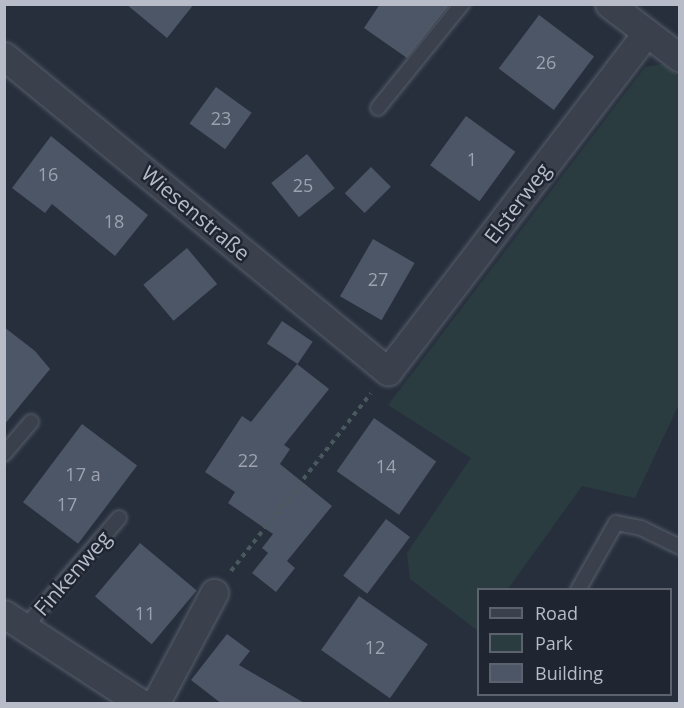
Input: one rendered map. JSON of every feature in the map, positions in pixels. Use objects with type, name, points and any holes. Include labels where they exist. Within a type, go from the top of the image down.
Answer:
[{"type":"street","points":[[609,4],[680,58]]},
{"type":"street","name":"Elsterweg","points":[[388,371],[646,34]]},
{"type":"street","name":"Wiesenstraße","points":[[4,56],[388,371]]},
{"type":"street","points":[[155,704],[214,593]]},
{"type":"street","name":"Finkenweg","points":[[15,621],[142,704]]},
{"type":"lane","points":[[378,108],[462,4]]},
{"type":"lane","points":[[4,454],[31,422]]},
{"type":"lane","name":"Finkenweg","points":[[15,621],[119,518]]},
{"type":"lane","points":[[579,588],[616,523],[641,528],[680,546]]},
{"type":"path","points":[[214,593],[388,371]]},
{"type":"green space","points":[[663,64],[679,77],[679,404],[635,498],[582,486],[509,588],[477,588],[477,630],[410,579],[407,553],[471,458],[388,405],[645,67]]},
{"type":"building","points":[[126,4],[194,4],[167,38]]},
{"type":"building","points":[[380,4],[450,4],[407,58],[364,28]]},
{"type":"building","points":[[539,15],[594,57],[554,110],[499,69]]},
{"type":"building","points":[[216,87],[252,113],[225,149],[190,123]]},
{"type":"building","points":[[466,116],[515,152],[479,201],[430,165]]},
{"type":"building","points":[[51,136],[148,215],[115,256],[52,204],[45,213],[12,188]]},
{"type":"building","points":[[307,154],[335,188],[299,217],[271,183]]},
{"type":"building","points":[[371,167],[391,187],[365,213],[345,193]]},
{"type":"building","points":[[373,239],[415,263],[382,320],[340,296]]},
{"type":"building","points":[[187,248],[217,284],[174,321],[143,285]]},
{"type":"building","points":[[282,321],[313,342],[298,364],[267,343]]},
{"type":"building","points":[[4,327],[35,351],[50,369],[4,425]]},
{"type":"building","points":[[297,364],[329,389],[284,445],[290,449],[280,464],[332,506],[287,561],[295,568],[276,592],[252,573],[268,553],[262,548],[273,534],[228,503],[235,492],[205,472],[242,416],[251,422]]},
{"type":"building","points":[[374,418],[436,462],[399,515],[337,471]]},
{"type":"building","points":[[82,424],[137,466],[78,544],[23,502]]},
{"type":"building","points":[[386,519],[410,537],[367,594],[343,576]]},
{"type":"building","points":[[140,543],[197,591],[152,644],[95,597]]},
{"type":"building","points":[[359,596],[428,644],[390,698],[321,650]]},
{"type":"building","points":[[227,634],[250,651],[239,665],[306,704],[222,704],[191,680]]}]
